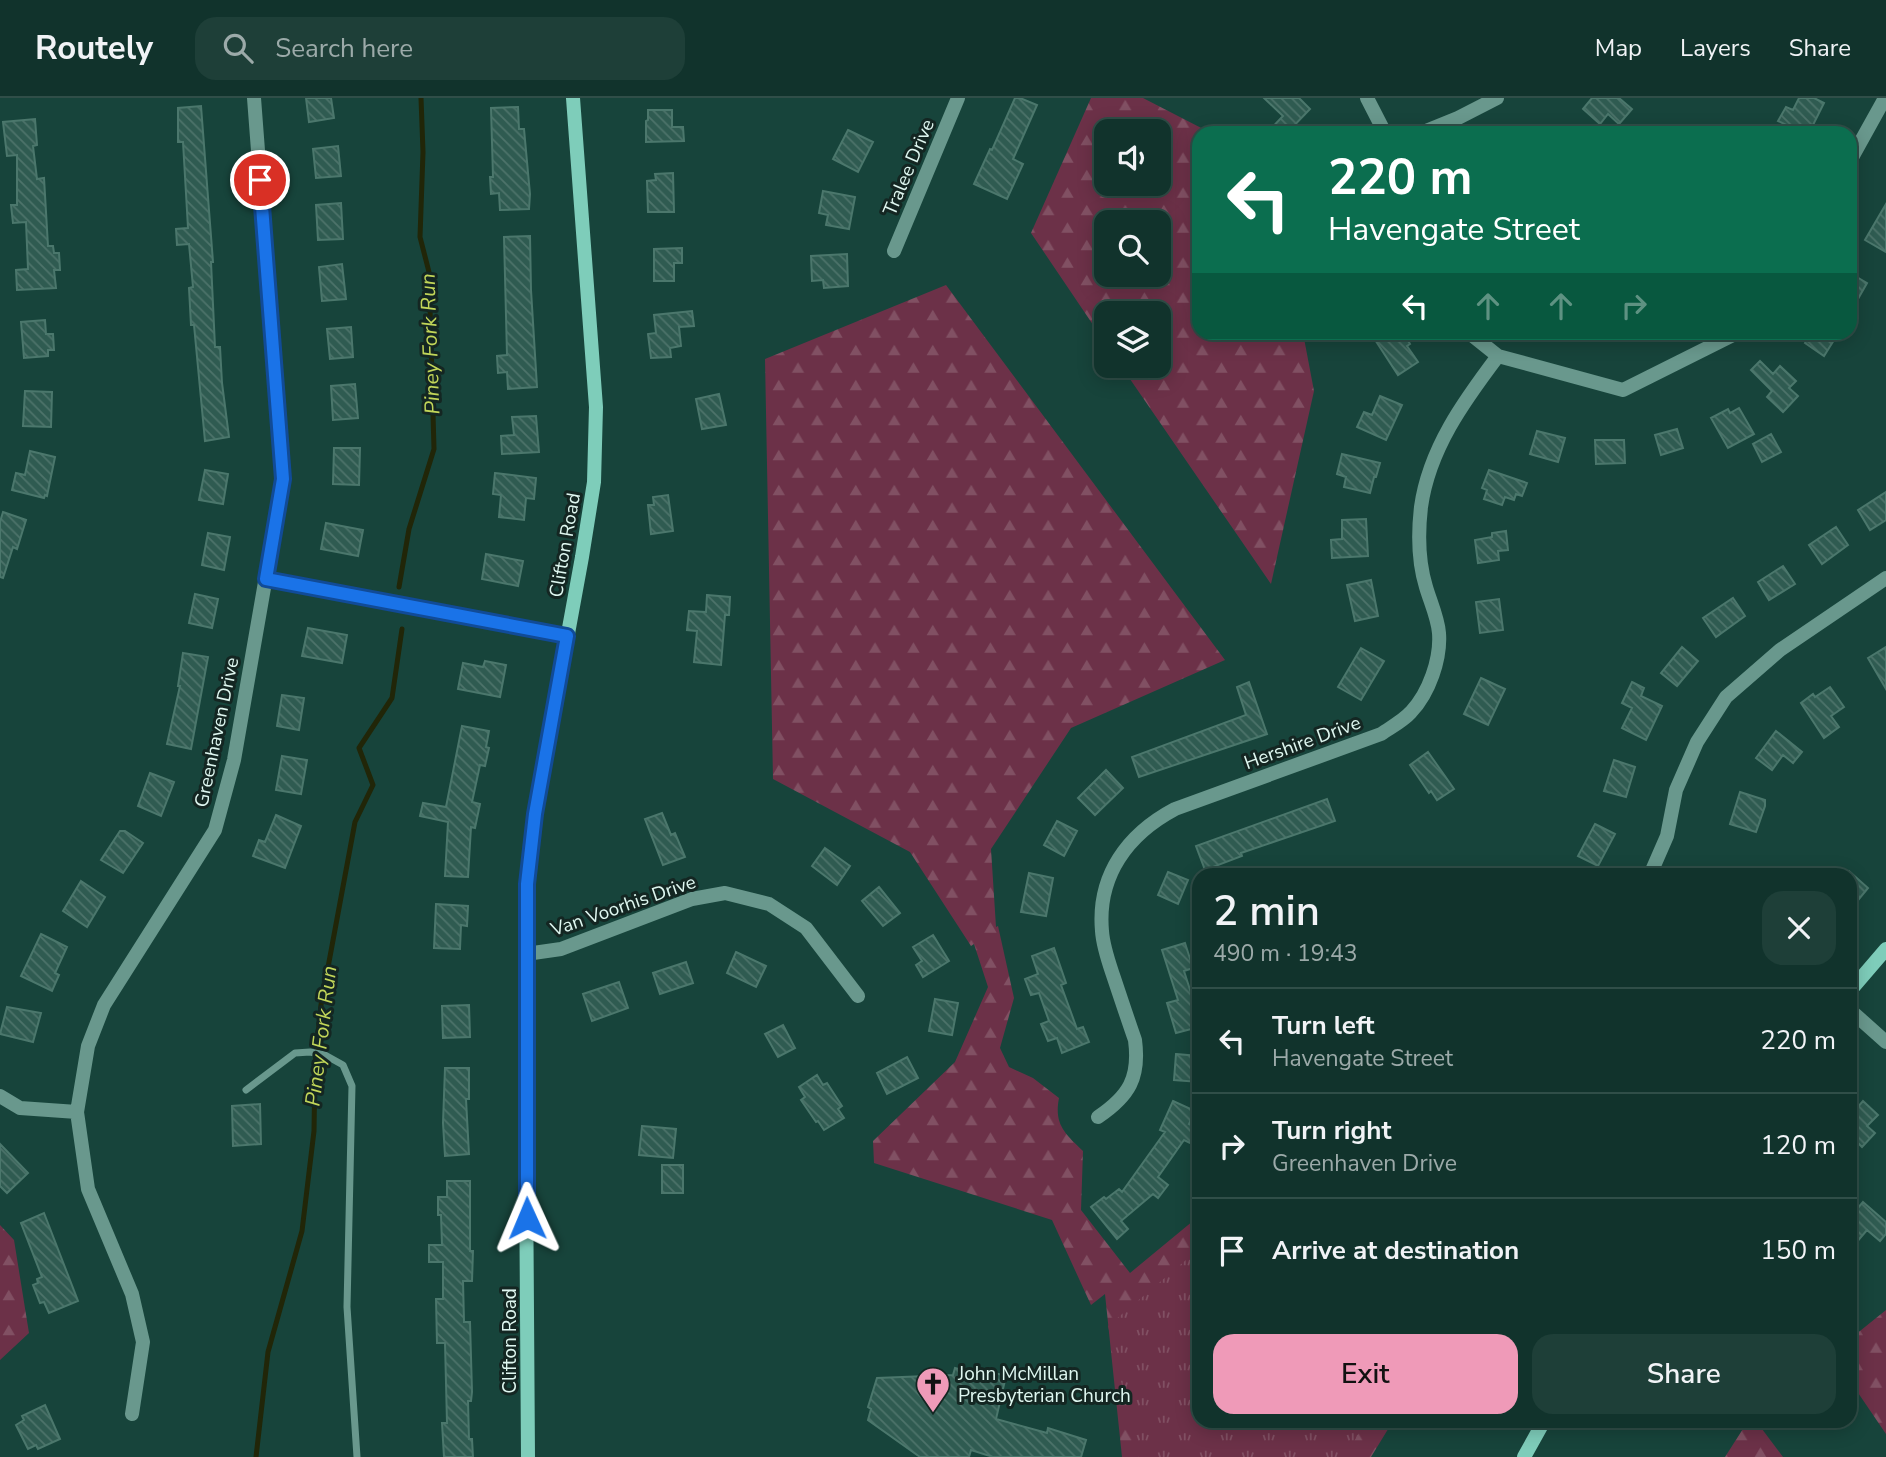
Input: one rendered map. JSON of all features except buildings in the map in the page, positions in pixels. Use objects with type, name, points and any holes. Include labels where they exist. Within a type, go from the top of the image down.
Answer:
[{"type":"main road","name":"Clifton Road","points":[[528,1457],[526,954],[530,849],[593,493],[596,432],[573,98]]},
{"type":"main road","points":[[1857,983],[1886,949]]},
{"type":"main road","points":[[1524,1457],[1540,1428]]},
{"type":"street","name":"Greenhaven Drive","points":[[132,1414],[143,1342],[132,1294],[88,1189],[77,1112],[88,1046],[104,1005],[215,830],[234,760],[266,579],[283,479],[254,98]]},
{"type":"street","name":"Tralee Drive","points":[[894,251],[958,98]]},
{"type":"street","points":[[1367,98],[1381,126]]},
{"type":"street","points":[[1438,126],[1497,98]]},
{"type":"street","points":[[1857,148],[1885,98]]},
{"type":"street","points":[[1478,340],[1497,356],[1623,390],[1723,340]]},
{"type":"street","name":"Hershire Drive","points":[[1098,1117],[1122,1099],[1133,1081],[1137,1055],[1135,1040],[1105,952],[1102,932],[1101,914],[1115,863],[1134,837],[1162,816],[1188,804],[1381,734],[1417,705],[1428,686],[1439,645],[1439,630],[1425,583],[1419,547],[1422,506],[1429,470],[1453,420],[1497,356]]},
{"type":"street","points":[[1653,868],[1667,836],[1676,790],[1697,742],[1726,697],[1780,650],[1886,578]]},
{"type":"street","points":[[266,579],[567,636]]},
{"type":"street","name":"Van Voorhis Drive","points":[[526,954],[561,949],[692,899],[725,893],[769,904],[806,928],[858,996]]},
{"type":"street","points":[[1857,1016],[1886,1042]]},
{"type":"street","points":[[0,1096],[20,1108],[77,1112]]},
{"type":"lane","points":[[246,1090],[295,1054],[310,1052],[325,1055],[343,1065],[352,1086],[347,1307],[357,1457]]},
{"type":"green space","points":[[1091,98],[1143,98],[1197,126],[1192,126],[1192,340],[1304,340],[1314,391],[1271,584],[1129,378],[1171,378],[1171,301],[1094,301],[1094,326],[1031,233]]},
{"type":"green space","points":[[946,285],[1225,660],[1071,728],[991,849],[996,927],[998,926],[1014,998],[1000,1048],[1009,1067],[1033,1078],[1059,1098],[1058,1115],[1062,1128],[1083,1151],[1081,1210],[1130,1273],[1192,1222],[1192,1428],[1389,1428],[1371,1457],[1122,1457],[1105,1294],[1091,1305],[1052,1220],[874,1163],[873,1141],[955,1062],[988,987],[974,944],[971,946],[910,852],[773,779],[765,359]]},
{"type":"green space","points":[[0,1225],[14,1240],[29,1333],[0,1360]]},
{"type":"green space","points":[[1192,1255],[1192,1428],[1362,1428],[1345,1457],[1139,1457],[1108,1326]]},
{"type":"green space","points":[[1886,1310],[1886,1434],[1857,1391],[1857,1333]]},
{"type":"green space","points":[[1744,1428],[1761,1428],[1783,1457],[1725,1457]]},
{"type":"waterway","name":"Piney Fork Run","points":[[399,587],[409,529],[434,449],[429,272],[420,237],[423,152],[421,98]]},
{"type":"waterway","name":"Piney Fork Run","points":[[256,1457],[268,1352],[302,1231],[314,1131],[315,1066],[321,1005],[355,822],[373,785],[359,748],[392,698],[402,629]]},
{"type":"place","name":"John McMillan Presbyterian Church","points":[[933,1414]]},
{"type":"route","points":[[260,180],[283,479],[266,579],[567,636],[535,814],[527,884],[527,1218]]}]
